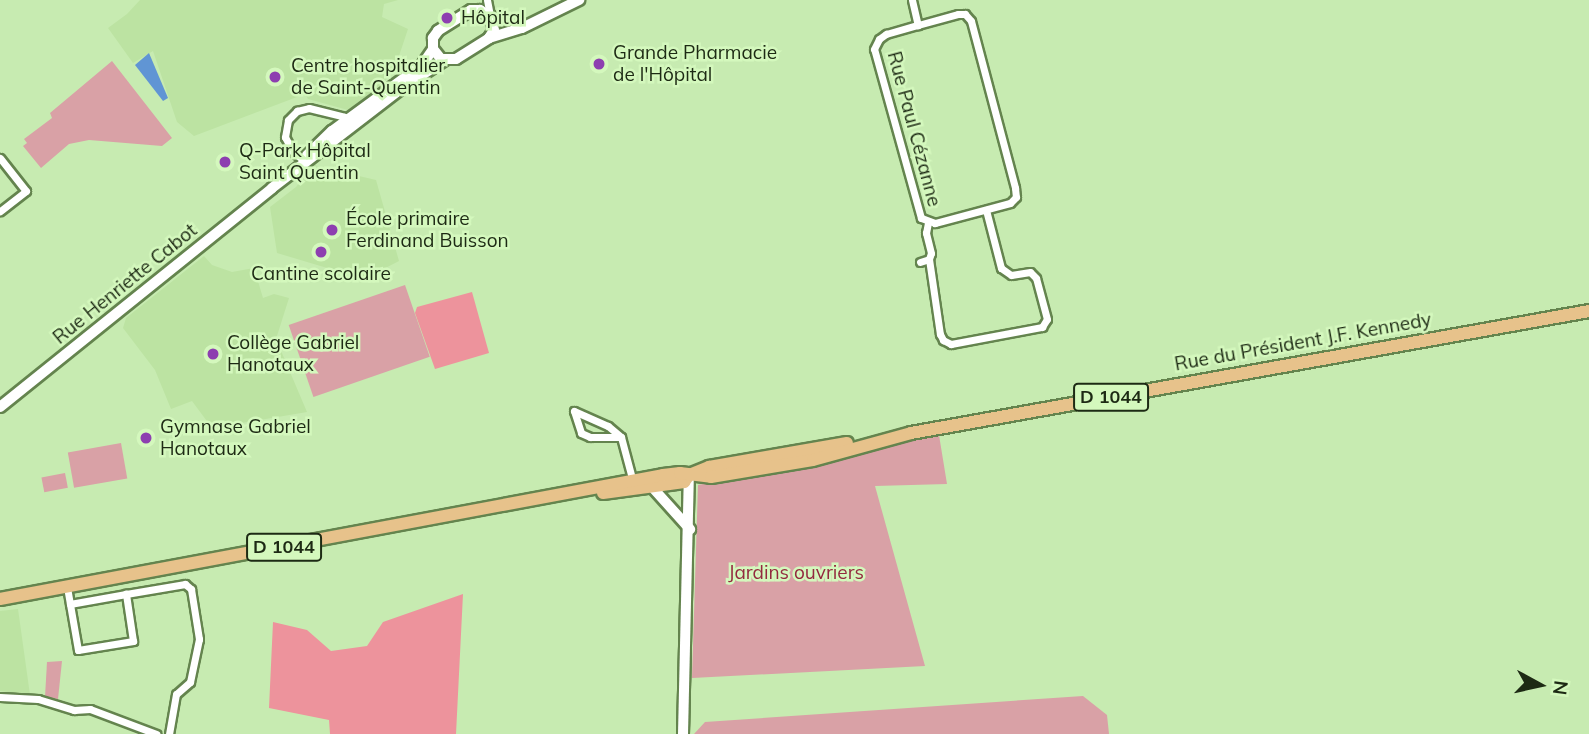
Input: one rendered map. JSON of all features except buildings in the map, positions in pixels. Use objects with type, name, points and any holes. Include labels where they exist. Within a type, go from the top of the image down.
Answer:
[{"type":"main road","name":"Rue du Président J.F. Kennedy","points":[[0,599],[634,485],[680,472],[711,477],[813,460],[901,435],[1589,311]]},
{"type":"main road","name":"Rue du Président J.F. Kennedy","points":[[634,485],[652,487],[684,482],[690,475]]},
{"type":"street","points":[[487,0],[494,30],[489,38]]},
{"type":"street","points":[[489,38],[529,24],[579,0]]},
{"type":"street","points":[[912,0],[918,25]]},
{"type":"street","points":[[474,5],[491,18],[510,25],[529,24]]},
{"type":"street","name":"Rue Henriette Cabot","points":[[272,188],[347,120],[422,65],[433,49],[433,38],[438,31],[474,5]]},
{"type":"street","name":"Rue Paul Cézanne","points":[[958,14],[965,14],[971,21],[1016,198],[1010,203],[928,223],[921,218],[874,49],[879,39],[886,34],[918,25],[958,14]]},
{"type":"street","name":"Rue Henriette Cabot","points":[[0,407],[272,188],[402,88],[445,60],[456,59],[489,38]]},
{"type":"street","points":[[433,49],[445,60]]},
{"type":"street","points":[[302,159],[293,152],[285,136],[288,120],[297,111],[309,108],[347,120],[349,123],[326,143],[319,153]]},
{"type":"street","points":[[0,158],[26,191],[0,211]]},
{"type":"street","points":[[928,223],[924,260],[943,340],[951,344],[1042,327],[1047,319],[1036,278],[1030,272],[1011,275],[1002,268],[986,210]]},
{"type":"street","points":[[621,437],[590,438],[581,433],[574,411],[608,426],[621,437],[634,485]]},
{"type":"street","points":[[683,734],[690,475]]},
{"type":"street","points":[[652,487],[690,529]]},
{"type":"street","points":[[70,604],[185,584],[191,589],[199,639],[190,682],[176,694],[169,734]]},
{"type":"street","points":[[67,587],[78,650],[133,641],[126,594]]},
{"type":"street","points":[[0,697],[38,699],[74,710],[90,709],[156,734]]},
{"type":"shaded area","name":"Centre hospitalier de Saint-Quentin","points":[[140,0],[398,0],[384,4],[382,17],[408,29],[396,65],[380,89],[348,110],[308,99],[305,94],[194,136],[177,122],[153,51],[133,63],[108,28]]},
{"type":"shaded area","name":"École primaire Ferdinand Buisson","points":[[315,164],[323,174],[329,169],[376,180],[399,261],[364,279],[277,253],[270,207],[296,187]]},
{"type":"shaded area","name":"Collège Gabriel Hanotaux","points":[[204,256],[212,265],[232,272],[254,268],[263,298],[274,294],[289,298],[276,339],[307,412],[212,428],[192,401],[171,409],[155,370],[123,328],[126,318]]},
{"type":"shaded area","points":[[472,292],[489,353],[435,369],[415,313],[417,307]]},
{"type":"shaded area","points":[[463,594],[456,734],[330,734],[329,720],[269,708],[273,622],[307,630],[331,651],[367,646],[383,622]]},
{"type":"shaded area","points":[[18,609],[30,695],[0,691],[0,611]]},
{"type":"green space","points":[[112,61],[172,138],[162,146],[89,140],[69,144],[41,168],[23,146],[27,143],[24,139],[52,118],[50,113]]},
{"type":"green space","points":[[405,285],[430,357],[313,397],[289,325]]},
{"type":"green space","name":"Jardins ouvriers","points":[[939,435],[947,484],[875,486],[925,666],[692,678],[698,485]]},
{"type":"green space","points":[[121,443],[127,478],[74,488],[68,452]]},
{"type":"green space","points":[[65,473],[68,488],[44,492],[41,478]]},
{"type":"green space","points":[[62,661],[58,699],[45,697],[47,662]]},
{"type":"green space","points":[[1083,696],[1107,715],[1109,734],[694,734],[705,722]]},
{"type":"water","points":[[149,53],[168,98],[163,101],[135,65]]},
{"type":"place","name":"Hôpital","points":[[447,18]]},
{"type":"place","name":"Grande Pharmacie de l'Hôpital","points":[[599,64]]},
{"type":"place","name":"Centre hospitalier de Saint-Quentin","points":[[275,77]]},
{"type":"place","name":"Q-Park Hôpital Saint Quentin","points":[[225,162]]},
{"type":"place","name":"École primaire Ferdinand Buisson","points":[[332,230]]},
{"type":"place","name":"Cantine scolaire","points":[[321,252]]},
{"type":"place","name":"Collège Gabriel Hanotaux","points":[[213,354]]},
{"type":"place","name":"Gymnase Gabriel Hanotaux","points":[[146,438]]}]
